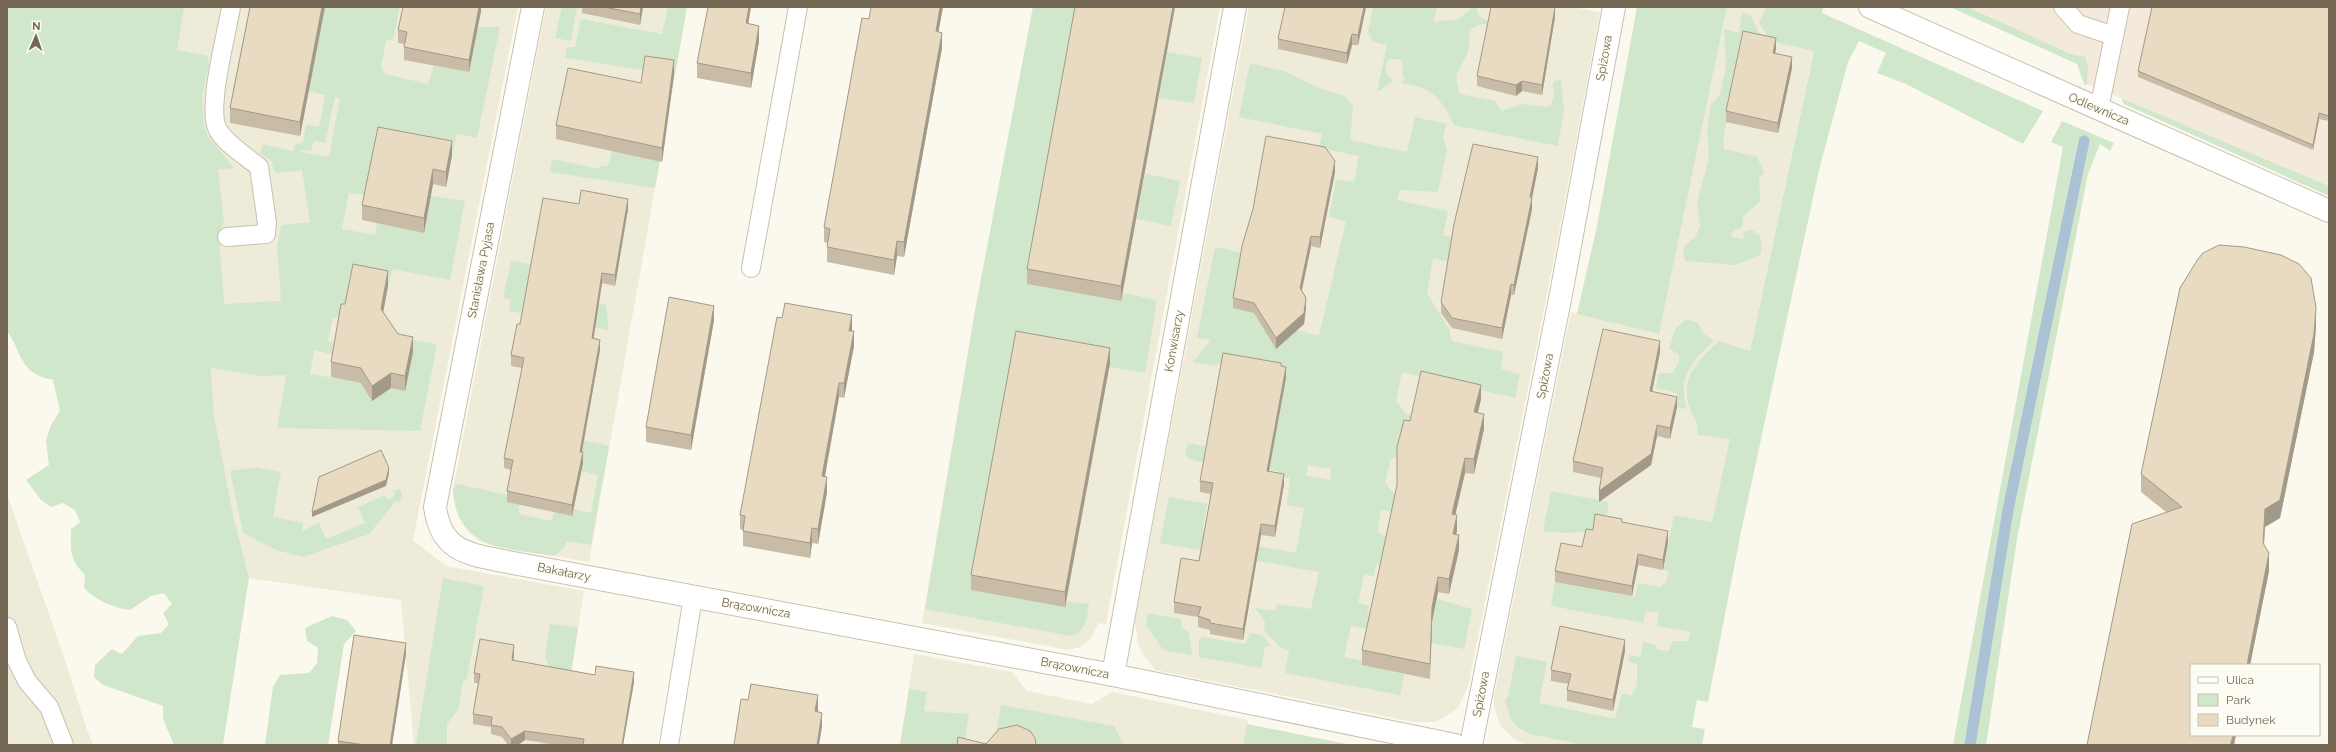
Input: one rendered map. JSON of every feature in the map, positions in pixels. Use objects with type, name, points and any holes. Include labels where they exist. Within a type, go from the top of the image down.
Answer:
[{"type":"street","name":"Stanisława Pyjasa","points":[[442,532],[435,507],[533,7]]},
{"type":"street","name":"Konwisarzy","points":[[1113,675],[1235,7]]},
{"type":"street","name":"Spiżowa","points":[[1471,745],[1561,294],[1614,7]]},
{"type":"street","name":"Odlewnicza","points":[[1870,7],[2329,211]]},
{"type":"street","name":"Bakałarzy","points":[[442,532],[454,546],[471,554],[693,597]]},
{"type":"street","name":"Brązownicza","points":[[693,597],[1113,675],[1455,745]]},
{"type":"lane","points":[[227,238],[266,234],[267,224],[259,167],[219,131],[214,116],[216,92],[232,7]]},
{"type":"lane","points":[[752,268],[798,7]]},
{"type":"lane","points":[[2062,7],[2078,24],[2114,36]]},
{"type":"lane","points":[[2099,109],[2120,7]]},
{"type":"lane","points":[[669,745],[693,597]]},
{"type":"lane","points":[[7,627],[20,667],[27,681],[49,707],[64,745]]},
{"type":"shaded area","points":[[165,7],[518,7],[413,540],[446,566],[584,591],[560,745],[414,745],[401,600],[249,578],[233,515],[214,415],[211,368]]},
{"type":"shaded area","points":[[546,7],[687,7],[589,562],[490,545],[479,541],[469,532],[462,522],[454,500],[453,489]]},
{"type":"shaded area","points":[[1033,7],[1220,7],[1106,624],[1099,623],[1090,639],[1080,647],[1069,650],[922,623],[976,305]]},
{"type":"shaded area","points":[[1249,7],[1572,7],[1600,12],[1557,243],[1468,687],[1457,709],[1436,722],[1414,722],[1155,670],[1142,653],[1138,644],[1135,622]]},
{"type":"shaded area","points":[[1727,7],[1823,7],[1666,745],[1527,745],[1515,740],[1500,725],[1494,707],[1494,697],[1571,312],[1659,334]]},
{"type":"shaded area","points":[[1969,7],[2329,7],[2329,186],[2085,83],[2085,75],[2071,54]]},
{"type":"shaded area","points":[[7,494],[66,663],[93,745],[7,745]]},
{"type":"shaded area","points":[[914,654],[1012,672],[1027,691],[1092,704],[1112,692],[1248,720],[1243,745],[900,745]]},
{"type":"green space","points":[[7,7],[184,7],[177,50],[207,56],[209,65],[202,96],[204,125],[207,135],[234,168],[218,170],[224,222],[219,234],[224,304],[281,301],[277,246],[281,225],[310,222],[302,170],[277,173],[274,171],[272,162],[260,153],[263,144],[293,151],[295,145],[303,142],[306,124],[319,127],[325,95],[309,91],[322,7],[400,7],[393,39],[386,41],[381,67],[385,74],[428,84],[434,66],[469,72],[478,27],[500,27],[477,138],[457,134],[452,155],[367,195],[349,193],[342,229],[375,235],[377,223],[424,233],[431,196],[465,201],[450,280],[393,269],[388,286],[345,319],[333,317],[328,341],[337,343],[335,355],[314,350],[310,374],[364,383],[389,336],[437,344],[420,431],[277,428],[286,375],[260,376],[211,368],[214,415],[233,515],[249,578],[223,745],[174,745],[163,719],[163,706],[103,685],[94,677],[95,665],[112,649],[122,654],[138,636],[161,633],[169,624],[163,613],[172,604],[164,593],[151,596],[130,610],[124,609],[99,600],[84,588],[85,575],[76,564],[71,549],[71,529],[80,522],[75,510],[63,503],[51,507],[41,500],[26,480],[49,465],[46,441],[50,427],[60,411],[53,380],[42,377],[28,368],[7,331]],"holes":[[[335,97],[340,98],[329,157],[300,152],[301,150],[311,151],[314,141],[325,143]]]},
{"type":"green space","points":[[562,7],[577,7],[571,41],[555,38]]},
{"type":"green space","points":[[668,7],[687,7],[675,75],[565,58],[567,47],[575,47],[581,19],[662,34]]},
{"type":"green space","points":[[1033,7],[1077,7],[1027,284],[1120,301],[1123,293],[1157,300],[1145,373],[1109,367],[1108,362],[1066,601],[1089,604],[1083,628],[1071,636],[925,609],[976,305]]},
{"type":"green space","points":[[1373,7],[1437,7],[1434,22],[1459,19],[1473,7],[1476,7],[1479,16],[1488,21],[1488,24],[1477,25],[1470,31],[1468,51],[1456,77],[1460,94],[1495,101],[1501,111],[1522,104],[1547,107],[1551,105],[1554,96],[1553,83],[1561,78],[1564,110],[1558,146],[1454,125],[1444,107],[1434,95],[1420,87],[1401,83],[1405,79],[1402,73],[1403,62],[1398,59],[1389,59],[1386,63],[1386,73],[1393,81],[1377,92],[1387,45],[1373,42],[1368,32]]},
{"type":"green space","points":[[1637,7],[1727,7],[1659,334],[1577,314],[1597,226]]},
{"type":"green space","points":[[1766,7],[1823,7],[1822,13],[2043,111],[2023,144],[1906,84],[1877,73],[1886,53],[1859,41],[1848,62],[1819,170],[1741,532],[1708,702],[1697,700],[1692,727],[1705,729],[1702,745],[1586,745],[1529,734],[1519,728],[1511,720],[1505,700],[1508,697],[1516,656],[1547,662],[1539,703],[1615,719],[1622,693],[1631,696],[1637,686],[1637,664],[1629,661],[1630,655],[1640,657],[1643,642],[1657,645],[1656,649],[1668,652],[1673,641],[1688,641],[1690,632],[1657,626],[1659,613],[1646,611],[1643,623],[1551,606],[1555,582],[1635,597],[1638,583],[1660,587],[1666,582],[1669,571],[1663,570],[1674,515],[1712,522],[1730,439],[1698,435],[1697,423],[1689,406],[1687,386],[1699,361],[1719,341],[1750,351],[1814,51],[1771,41],[1759,23]]},
{"type":"green space","points":[[1950,7],[1968,7],[2071,54],[2085,57],[2088,66],[2087,84],[2085,86],[2077,64]]},
{"type":"green space","points":[[1742,12],[1751,16],[1766,47],[1731,110],[1726,124],[1724,149],[1757,157],[1764,172],[1759,178],[1760,201],[1743,217],[1743,225],[1740,229],[1735,230],[1731,235],[1741,239],[1744,238],[1743,232],[1751,229],[1760,236],[1762,246],[1760,255],[1735,265],[1685,261],[1683,248],[1696,236],[1700,226],[1697,203],[1709,157],[1707,129],[1711,105],[1720,95],[1726,65],[1724,29],[1739,33]]},
{"type":"green space","points":[[1167,52],[1202,58],[1194,103],[1159,98]]},
{"type":"green space","points":[[1250,63],[1284,71],[1319,88],[1345,96],[1353,107],[1350,140],[1407,152],[1415,117],[1446,124],[1443,139],[1447,149],[1438,192],[1400,190],[1397,200],[1448,211],[1443,235],[1454,238],[1449,262],[1433,258],[1427,293],[1449,329],[1452,341],[1503,352],[1501,369],[1520,374],[1515,398],[1402,372],[1396,401],[1405,413],[1414,416],[1403,436],[1397,435],[1401,443],[1399,456],[1391,459],[1385,483],[1395,495],[1394,512],[1381,510],[1377,531],[1388,539],[1382,563],[1376,565],[1373,576],[1364,574],[1358,603],[1369,606],[1367,615],[1371,616],[1370,630],[1351,626],[1344,657],[1363,661],[1363,665],[1404,674],[1400,695],[1285,673],[1289,650],[1280,647],[1264,631],[1265,622],[1255,608],[1275,611],[1277,604],[1311,609],[1319,572],[1160,543],[1169,497],[1207,504],[1203,530],[1241,537],[1241,543],[1296,553],[1304,508],[1287,505],[1290,478],[1276,476],[1277,471],[1200,462],[1189,459],[1185,454],[1188,443],[1214,448],[1276,434],[1286,378],[1272,372],[1217,363],[1216,366],[1193,362],[1211,340],[1197,338],[1215,247],[1243,253],[1254,313],[1297,330],[1319,336],[1346,221],[1329,217],[1336,179],[1354,182],[1359,156],[1319,148],[1322,134],[1239,117]],"holes":[[[1308,465],[1331,469],[1330,480],[1306,476]]]},
{"type":"green space","points":[[2121,98],[2329,186],[2329,196],[2124,104]]},
{"type":"green space","points":[[670,102],[655,188],[550,172],[552,159],[600,169],[601,166],[608,166],[612,151],[635,156]]},
{"type":"green space","points":[[2062,121],[2114,143],[2110,151],[2100,144],[2088,174],[2017,539],[1986,745],[1972,745],[2010,511],[2080,166],[2085,159],[2089,142],[2078,140],[2006,511],[1968,745],[1953,745],[2063,147],[2051,142]]},
{"type":"green space","points":[[1145,174],[1180,181],[1171,226],[1137,219]]},
{"type":"green space","points":[[511,261],[534,265],[580,300],[606,305],[609,330],[509,311],[511,300],[503,298]]},
{"type":"green space","points":[[1686,319],[1698,323],[1703,333],[1714,341],[1688,370],[1684,388],[1684,398],[1687,409],[1675,407],[1677,393],[1656,388],[1659,373],[1672,373],[1679,363],[1679,355],[1669,348],[1676,328]]},
{"type":"green space","points":[[532,428],[609,446],[591,545],[566,541],[564,548],[554,556],[519,551],[502,548],[487,543],[474,535],[463,524],[456,509],[453,489],[457,484],[508,495],[507,502],[519,504],[519,514],[551,521],[554,512],[571,515],[573,509],[591,513],[598,475],[582,471]]},
{"type":"green space","points":[[256,467],[281,472],[273,517],[303,523],[302,531],[319,523],[326,539],[365,523],[358,507],[385,495],[387,500],[395,496],[393,491],[400,489],[402,494],[400,502],[395,502],[369,534],[303,557],[276,550],[243,533],[230,471]]},
{"type":"green space","points":[[1551,491],[1609,502],[1605,526],[1590,531],[1574,533],[1543,531]]},
{"type":"green space","points":[[443,578],[484,586],[467,678],[463,682],[458,710],[447,724],[447,745],[416,745]]},
{"type":"green space","points":[[1437,599],[1472,609],[1464,649],[1428,642]]},
{"type":"green space","points":[[1148,613],[1181,619],[1182,628],[1189,633],[1192,655],[1163,650],[1146,624]]},
{"type":"green space","points":[[332,616],[347,620],[356,631],[344,644],[328,745],[265,745],[273,687],[280,675],[309,673],[317,663],[318,648],[307,641],[305,628]]},
{"type":"green space","points":[[550,624],[578,627],[560,745],[541,745],[551,670],[545,657]]},
{"type":"green space","points":[[1250,633],[1262,635],[1272,647],[1265,646],[1261,668],[1199,657],[1199,640],[1203,637],[1246,644]]},
{"type":"green space","points":[[909,689],[927,692],[924,711],[969,714],[964,745],[900,745]]},
{"type":"green space","points":[[1001,705],[1114,726],[1124,745],[994,745]]},
{"type":"green space","points":[[1247,724],[1352,745],[1243,745]]},
{"type":"building","points":[[250,7],[322,7],[300,122],[230,108]]},
{"type":"building","points":[[403,7],[479,7],[469,60],[404,47],[407,32],[398,30]]},
{"type":"building","points":[[604,7],[641,7],[640,14]]},
{"type":"building","points":[[708,7],[749,7],[746,23],[759,26],[751,73],[697,63]]},
{"type":"building","points":[[871,7],[940,7],[936,31],[942,33],[904,242],[897,241],[894,260],[827,247],[830,229],[824,227],[862,18],[869,19]]},
{"type":"building","points":[[1075,7],[1173,7],[1121,286],[1027,269]]},
{"type":"building","points":[[1285,7],[1364,7],[1358,35],[1352,34],[1347,53],[1278,39]]},
{"type":"building","points":[[1491,7],[1555,7],[1542,85],[1522,81],[1516,85],[1477,76]]},
{"type":"building","points":[[2152,7],[2329,7],[2329,116],[2319,113],[2313,145],[2138,71]]},
{"type":"building","points":[[1743,31],[1776,38],[1773,53],[1792,57],[1778,123],[1726,111]]},
{"type":"building","points":[[645,56],[674,60],[662,148],[556,125],[568,68],[641,83]]},
{"type":"building","points":[[378,127],[452,141],[446,172],[433,169],[424,218],[362,205]]},
{"type":"building","points":[[1266,136],[1325,147],[1335,161],[1320,237],[1311,236],[1300,288],[1306,298],[1304,313],[1276,338],[1254,303],[1233,298],[1242,246],[1253,209]]},
{"type":"building","points":[[1473,144],[1538,157],[1530,197],[1532,198],[1514,285],[1511,284],[1502,328],[1452,318],[1441,302],[1454,224]]},
{"type":"building","points":[[581,190],[628,199],[615,275],[602,273],[592,338],[600,340],[580,452],[583,452],[572,505],[507,491],[513,460],[504,458],[524,358],[511,355],[517,324],[520,324],[543,198],[579,204]]},
{"type":"building","points":[[2219,245],[2244,247],[2281,255],[2299,264],[2311,278],[2316,308],[2314,334],[2280,500],[2265,509],[2263,543],[2269,553],[2247,664],[2190,664],[2190,736],[2233,736],[2230,745],[2087,745],[2132,524],[2182,507],[2141,474],[2180,288],[2203,253]]},
{"type":"building","points":[[353,264],[388,271],[381,309],[398,334],[413,337],[405,376],[391,373],[372,386],[361,368],[331,362],[341,304],[345,304]]},
{"type":"building","points":[[669,297],[714,306],[691,435],[646,427]]},
{"type":"building","points":[[785,303],[852,315],[849,331],[854,331],[844,383],[839,383],[822,476],[827,477],[818,529],[812,528],[810,543],[743,531],[745,516],[740,515],[777,317],[782,318]]},
{"type":"building","points":[[1603,329],[1660,341],[1650,391],[1677,397],[1670,428],[1657,425],[1651,454],[1599,491],[1603,468],[1573,461]]},
{"type":"building","points":[[1016,331],[1110,348],[1065,592],[971,575]]},
{"type":"building","points":[[1223,353],[1281,363],[1281,366],[1286,367],[1267,471],[1284,474],[1275,526],[1261,524],[1243,629],[1210,623],[1210,620],[1198,616],[1201,607],[1174,602],[1181,558],[1199,561],[1213,483],[1200,481]]},
{"type":"building","points":[[1421,371],[1481,385],[1474,412],[1484,414],[1474,459],[1465,458],[1452,514],[1457,515],[1453,534],[1459,535],[1449,579],[1438,577],[1432,607],[1430,664],[1362,650],[1397,485],[1397,447],[1404,420],[1410,421]]},
{"type":"building","points":[[381,450],[389,468],[386,480],[312,512],[319,477]]},
{"type":"building","points":[[1595,514],[1622,519],[1622,522],[1668,531],[1663,560],[1638,554],[1632,586],[1555,571],[1561,543],[1582,547],[1586,529],[1593,530]]},
{"type":"building","points":[[1560,626],[1625,640],[1613,700],[1567,690],[1571,674],[1551,670]]},
{"type":"building","points":[[354,635],[406,643],[390,745],[365,745],[338,741]]},
{"type":"building","points":[[480,639],[514,645],[512,660],[595,675],[596,666],[634,672],[622,745],[583,745],[584,739],[525,731],[511,739],[502,727],[491,725],[492,717],[473,714],[480,674],[474,673]]},
{"type":"building","points":[[751,684],[818,695],[815,711],[822,713],[817,745],[734,745],[741,699],[748,700]]},
{"type":"building","points":[[1017,725],[1030,731],[1035,738],[1036,745],[957,745],[958,737],[986,744],[999,729]]},
{"type":"waterway","points":[[1970,745],[2008,510],[2084,141]]}]
